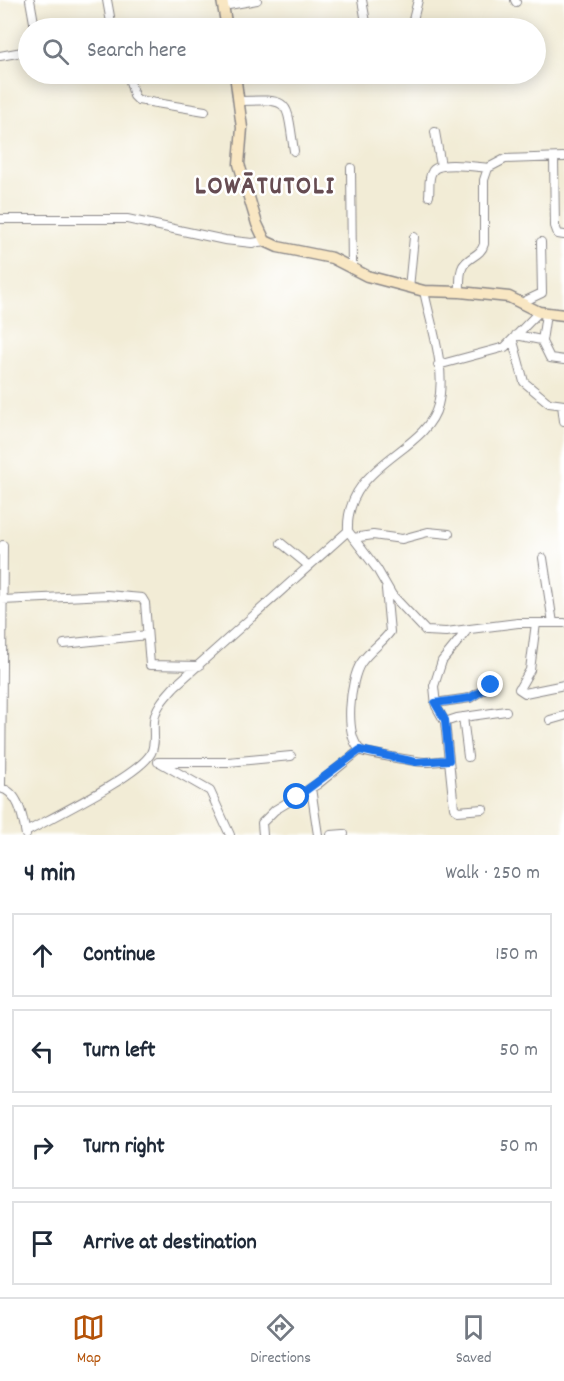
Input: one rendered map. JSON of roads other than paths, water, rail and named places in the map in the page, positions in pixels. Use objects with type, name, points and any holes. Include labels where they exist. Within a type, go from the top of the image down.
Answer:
[{"type":"street","points":[[30,0],[33,18]]},
{"type":"street","points":[[107,0],[110,18]]},
{"type":"street","points":[[225,18],[222,3],[256,0]]},
{"type":"street","points":[[362,0],[365,18]]},
{"type":"street","points":[[414,18],[418,0]]},
{"type":"street","points":[[0,56],[18,53]]},
{"type":"street","points":[[131,84],[134,96],[138,100],[205,111]]},
{"type":"street","points":[[236,84],[242,128],[239,164],[257,224],[265,241]]},
{"type":"street","points":[[238,101],[275,99],[283,103],[288,109],[294,150]]},
{"type":"street","points":[[435,132],[441,165]]},
{"type":"street","points":[[554,158],[555,226],[558,234],[564,236]]},
{"type":"street","points":[[429,196],[431,174],[441,165],[488,168],[505,159],[564,158]]},
{"type":"street","points":[[351,168],[352,268]]},
{"type":"street","points":[[460,292],[464,264],[480,253],[484,244],[484,180],[488,168]]},
{"type":"street","points":[[0,219],[127,219],[225,240],[252,243],[265,241],[278,247],[332,258],[367,276],[409,288],[509,297],[543,313],[564,315]]},
{"type":"street","points":[[409,288],[414,237]]},
{"type":"street","points":[[523,302],[543,293],[541,242]]},
{"type":"street","points":[[424,291],[440,387],[432,421],[366,479],[355,494],[349,515],[350,534],[392,595],[426,631],[446,632],[536,623],[564,623]]},
{"type":"street","points":[[438,365],[505,347],[543,313]]},
{"type":"street","points":[[543,313],[542,341],[549,358],[564,360]]},
{"type":"street","points":[[515,338],[542,341]]},
{"type":"street","points":[[515,338],[524,382],[549,403],[563,405],[564,421]]},
{"type":"street","points":[[3,545],[0,788],[14,794],[26,833],[92,797],[149,757],[153,747],[154,719],[163,700],[309,566],[350,534],[402,539],[428,532],[448,534]]},
{"type":"street","points":[[281,543],[309,566]]},
{"type":"street","points":[[543,558],[553,623]]},
{"type":"street","points":[[386,585],[390,632],[360,663],[350,693],[355,742],[360,750],[416,762],[449,760]]},
{"type":"street","points":[[2,600],[107,595],[142,598],[145,603],[150,665],[199,666]]},
{"type":"street","points":[[536,623],[530,670],[519,689],[525,693],[564,685]]},
{"type":"street","points":[[468,629],[437,669],[434,686],[435,703],[445,722],[454,808],[458,811],[483,809]]},
{"type":"street","points":[[64,644],[147,635]]},
{"type":"street","points":[[435,703],[470,698],[491,685]]},
{"type":"street","points":[[445,722],[506,711]]},
{"type":"street","points":[[550,720],[564,716]]},
{"type":"street","points":[[464,717],[468,757]]},
{"type":"street","points":[[263,835],[261,826],[268,816],[311,788],[360,750]]},
{"type":"street","points":[[158,762],[228,762],[291,756]]},
{"type":"street","points":[[149,757],[210,791],[230,835]]},
{"type":"street","points":[[311,788],[318,835]]},
{"type":"street","points":[[331,835],[344,834]]},
{"type":"district","name":"LOWĀTUTOLI","points":[[265,187]]}]
